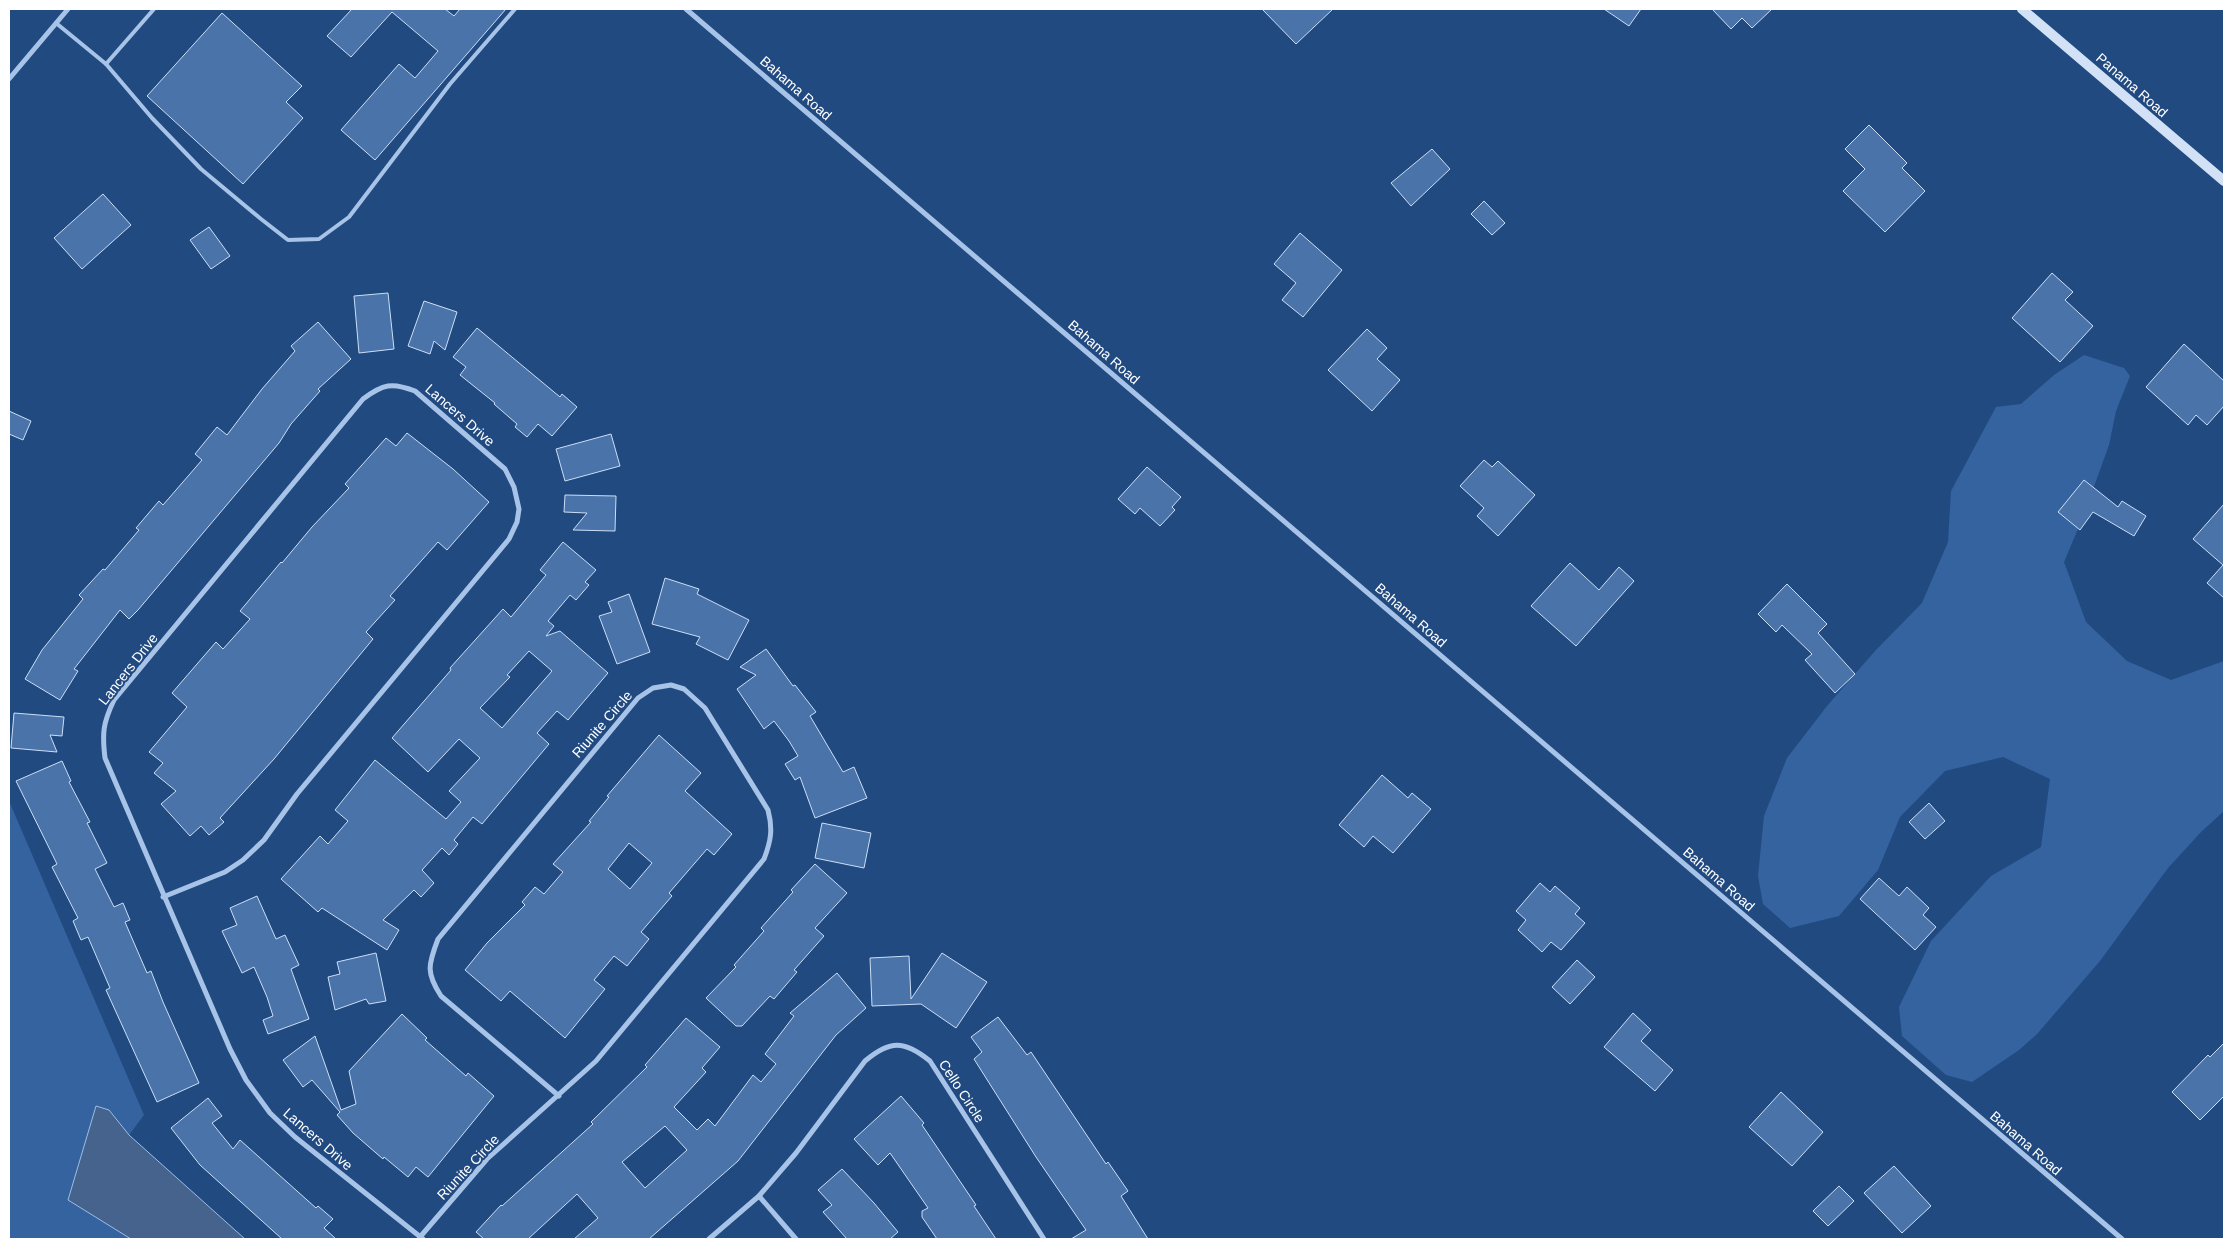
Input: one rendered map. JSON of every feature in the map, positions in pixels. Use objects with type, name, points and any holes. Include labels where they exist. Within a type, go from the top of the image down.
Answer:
[{"type":"street","points":[[9,79],[68,9]]},
{"type":"street","name":"Bahama Road","points":[[686,9],[2122,1239]]},
{"type":"street","name":"Panama Road","points":[[2022,9],[2224,181]]},
{"type":"street","name":"Lancers Drive","points":[[163,897],[225,872],[244,860],[264,840],[297,794],[510,538],[517,522],[519,509],[514,487],[505,469],[415,391],[397,384],[377,388],[363,399],[114,700],[106,717],[102,734],[105,758],[163,897],[230,1049],[246,1080],[270,1113],[295,1137],[422,1238]]},
{"type":"street","name":"Riunite Circle","points":[[422,1238],[487,1159],[559,1096],[596,1061],[764,860],[771,842],[772,824],[768,810],[705,708],[684,689],[671,685],[653,688],[638,698],[438,939],[431,958],[430,980],[441,996],[559,1096]]},
{"type":"street","name":"Cello Circle","points":[[709,1239],[758,1196],[796,1153],[865,1061],[878,1050],[890,1045],[902,1045],[917,1050],[930,1061],[1044,1239]]},
{"type":"street","points":[[758,1196],[796,1239]]},
{"type":"lane","points":[[106,64],[154,9]]},
{"type":"lane","points":[[56,23],[106,64],[152,118],[201,170],[288,240],[319,239],[349,217],[450,84],[515,9]]},
{"type":"shaded area","points":[[2084,355],[2124,368],[2130,376],[2116,411],[2109,445],[2083,517],[2064,562],[2086,622],[2127,661],[2171,680],[2224,661],[2224,811],[2201,832],[2168,868],[2100,961],[2037,1034],[2019,1050],[1972,1082],[1946,1075],[1902,1036],[1899,1007],[1931,941],[1991,876],[2041,847],[2050,779],[2003,757],[1945,771],[1900,817],[1878,870],[1839,916],[1790,928],[1763,904],[1758,876],[1764,816],[1787,758],[1827,706],[1875,651],[1922,603],[1948,542],[1951,491],[1996,407],[2021,404],[2054,375]]},
{"type":"shaded area","points":[[9,801],[144,1115],[129,1135],[109,1110],[115,1227],[131,1239],[9,1239]]},
{"type":"shaded area","points":[[96,1106],[109,1110],[129,1135],[245,1239],[131,1239],[68,1200]]},
{"type":"building","points":[[352,9],[445,9],[454,16],[460,9],[506,9],[375,160],[341,130],[399,64],[415,78],[438,51],[392,12],[351,57],[327,36]]},
{"type":"building","points":[[1262,9],[1333,9],[1296,44]]},
{"type":"building","points":[[1604,9],[1641,9],[1629,26]]},
{"type":"building","points":[[1712,9],[1772,9],[1752,28],[1742,18],[1731,29]]},
{"type":"building","points":[[222,13],[302,86],[286,102],[303,118],[243,184],[147,96]]},
{"type":"building","points":[[1869,125],[1907,163],[1902,168],[1925,191],[1885,232],[1843,191],[1865,169],[1845,149]]},
{"type":"building","points":[[1432,149],[1450,169],[1411,206],[1391,183]]},
{"type":"building","points":[[103,194],[131,225],[82,269],[54,238]]},
{"type":"building","points":[[1484,201],[1505,223],[1492,235],[1471,214]]},
{"type":"building","points":[[209,227],[230,256],[211,269],[190,240]]},
{"type":"building","points":[[1300,233],[1342,270],[1303,317],[1282,300],[1296,283],[1274,264]]},
{"type":"building","points":[[2052,273],[2073,292],[2065,300],[2093,326],[2060,362],[2012,318]]},
{"type":"building","points":[[388,293],[394,349],[359,353],[354,296]]},
{"type":"building","points":[[424,301],[457,312],[445,350],[434,341],[430,354],[408,346]]},
{"type":"building","points":[[318,322],[351,359],[318,389],[320,391],[291,424],[279,443],[138,610],[129,619],[120,610],[74,669],[78,671],[60,700],[25,679],[42,650],[83,599],[79,595],[103,569],[105,570],[139,530],[136,528],[159,501],[163,505],[202,460],[195,454],[217,427],[227,435],[262,389],[295,351],[291,346]]},
{"type":"building","points":[[477,328],[560,397],[562,394],[577,407],[552,436],[538,424],[527,437],[515,427],[517,424],[495,403],[460,375],[466,367],[453,357]]},
{"type":"building","points":[[1367,329],[1387,348],[1377,359],[1400,380],[1372,411],[1328,370]]},
{"type":"building","points":[[2184,344],[2224,381],[2224,406],[2207,425],[2196,415],[2188,425],[2146,387]]},
{"type":"building","points":[[9,411],[31,421],[23,440],[9,434]]},
{"type":"building","points":[[407,433],[453,469],[489,502],[447,550],[438,542],[390,596],[395,600],[366,632],[373,639],[274,759],[220,818],[224,822],[209,835],[201,826],[190,836],[161,804],[176,791],[154,773],[163,763],[149,752],[187,707],[172,693],[216,642],[223,649],[250,619],[240,611],[312,527],[349,488],[345,484],[386,438],[396,446]]},
{"type":"building","points":[[611,434],[620,466],[565,481],[556,449]]},
{"type":"building","points":[[1484,460],[1492,467],[1498,461],[1535,495],[1498,536],[1477,516],[1484,508],[1460,486]]},
{"type":"building","points":[[1147,467],[1181,497],[1172,507],[1175,510],[1160,526],[1140,508],[1135,514],[1118,499]]},
{"type":"building","points":[[2084,480],[2118,507],[2122,501],[2146,516],[2134,536],[2093,512],[2080,530],[2058,512]]},
{"type":"building","points":[[565,495],[616,496],[615,531],[573,530],[587,513],[564,512]]},
{"type":"building","points":[[2224,504],[2224,598],[2207,583],[2223,565],[2193,539]]},
{"type":"building","points":[[563,542],[596,570],[585,582],[589,585],[576,600],[570,595],[548,621],[554,626],[546,636],[560,631],[608,673],[568,720],[557,711],[537,733],[549,744],[482,824],[473,817],[454,840],[458,844],[449,855],[442,848],[422,870],[434,883],[421,897],[414,890],[383,920],[399,930],[387,950],[322,908],[318,912],[281,879],[320,836],[328,844],[348,821],[335,810],[375,760],[446,819],[461,802],[449,791],[480,758],[459,739],[428,772],[392,738],[451,670],[450,668],[503,609],[511,617],[546,575],[540,570]],"holes":[[[529,651],[552,671],[502,728],[480,708],[510,677],[507,675]]]},
{"type":"building","points":[[1570,563],[1599,590],[1619,567],[1634,581],[1576,646],[1531,606]]},
{"type":"building","points":[[665,578],[699,589],[697,594],[749,620],[728,660],[696,644],[700,637],[652,624]]},
{"type":"building","points":[[1787,584],[1827,624],[1818,633],[1855,674],[1835,693],[1805,660],[1812,654],[1782,625],[1776,632],[1758,614]]},
{"type":"building","points":[[629,594],[650,652],[617,664],[599,616],[612,612],[608,602]]},
{"type":"building","points":[[766,649],[793,686],[795,685],[816,712],[810,716],[843,772],[854,767],[867,798],[815,818],[800,777],[795,780],[785,764],[798,756],[789,741],[774,721],[764,729],[737,689],[756,675],[740,667]]},
{"type":"building","points":[[14,713],[64,717],[62,736],[50,735],[57,752],[11,748]]},
{"type":"building","points":[[659,735],[701,773],[685,791],[732,834],[714,855],[707,849],[669,893],[672,896],[641,932],[649,939],[627,966],[614,956],[594,980],[605,989],[565,1038],[510,991],[501,1001],[465,970],[487,943],[525,905],[522,902],[535,887],[544,894],[563,872],[553,864],[591,822],[589,821],[609,797],[607,796]],"holes":[[[629,843],[652,863],[630,889],[608,869]]]},
{"type":"building","points":[[62,761],[71,781],[69,782],[90,822],[87,823],[107,863],[95,869],[114,907],[123,903],[130,920],[125,922],[147,973],[151,971],[199,1083],[157,1102],[106,990],[110,988],[88,937],[81,940],[73,921],[78,918],[52,867],[57,864],[16,781]]},
{"type":"building","points":[[1382,775],[1408,798],[1412,793],[1431,809],[1393,853],[1373,836],[1364,847],[1339,825]]},
{"type":"building","points":[[1929,803],[1945,821],[1925,839],[1909,822]]},
{"type":"building","points":[[822,823],[871,833],[864,868],[815,858]]},
{"type":"building","points":[[815,864],[847,893],[815,928],[824,936],[794,970],[797,972],[774,999],[770,996],[742,1026],[736,1026],[706,998],[736,967],[734,965],[764,931],[761,928],[793,892],[791,890]]},
{"type":"building","points":[[1879,878],[1899,896],[1907,887],[1929,908],[1923,915],[1936,927],[1915,950],[1860,899]]},
{"type":"building","points":[[1540,883],[1550,892],[1555,886],[1580,908],[1575,914],[1585,923],[1561,950],[1551,942],[1542,952],[1518,930],[1526,920],[1516,911]]},
{"type":"building","points":[[257,896],[276,939],[285,935],[299,965],[291,969],[309,1019],[268,1034],[263,1020],[273,1016],[254,967],[242,973],[222,931],[237,925],[230,908]]},
{"type":"building","points":[[376,953],[386,1001],[369,1004],[366,999],[335,1010],[328,977],[340,974],[337,962]]},
{"type":"building","points":[[942,953],[987,982],[956,1028],[921,1004],[872,1006],[870,958],[909,956],[911,999]]},
{"type":"building","points":[[1577,960],[1595,977],[1570,1004],[1552,987]]},
{"type":"building","points":[[837,973],[866,1008],[836,1035],[738,1161],[649,1239],[574,1239],[598,1218],[577,1194],[528,1239],[484,1239],[476,1232],[501,1205],[593,1124],[591,1122],[647,1067],[645,1065],[686,1018],[720,1047],[702,1068],[706,1072],[674,1107],[697,1130],[708,1119],[715,1126],[753,1075],[761,1082],[776,1064],[765,1054],[794,1016],[790,1013]],"holes":[[[665,1126],[687,1150],[645,1188],[622,1162]]]},
{"type":"building","points":[[1633,1013],[1651,1030],[1641,1041],[1673,1070],[1655,1091],[1604,1047]]},
{"type":"building","points":[[402,1014],[427,1038],[425,1040],[466,1076],[468,1073],[494,1096],[428,1177],[416,1167],[408,1177],[384,1157],[383,1159],[353,1133],[337,1115],[340,1112],[312,1080],[303,1087],[283,1060],[315,1036],[341,1110],[356,1104],[349,1071]]},
{"type":"building","points":[[998,1017],[1027,1055],[1031,1052],[1106,1164],[1108,1162],[1128,1191],[1121,1196],[1148,1239],[1071,1239],[1086,1230],[1036,1157],[974,1059],[982,1052],[971,1037]]},
{"type":"building","points":[[2224,1043],[2224,1096],[2200,1120],[2172,1092],[2208,1055],[2210,1057]]},
{"type":"building","points":[[1781,1092],[1823,1132],[1792,1166],[1749,1127]]},
{"type":"building","points":[[901,1096],[924,1123],[922,1125],[976,1205],[974,1206],[996,1239],[937,1239],[922,1217],[922,1211],[928,1208],[890,1153],[878,1165],[854,1139]]},
{"type":"building","points":[[208,1098],[222,1116],[212,1123],[233,1149],[240,1140],[316,1208],[318,1206],[333,1219],[324,1228],[336,1239],[282,1239],[200,1165],[171,1128]]},
{"type":"building","points":[[1894,1166],[1931,1206],[1902,1233],[1864,1193]]},
{"type":"building","points":[[842,1169],[898,1232],[890,1239],[847,1239],[823,1212],[832,1205],[818,1190]]},
{"type":"building","points":[[1839,1186],[1854,1201],[1828,1226],[1813,1211]]}]
